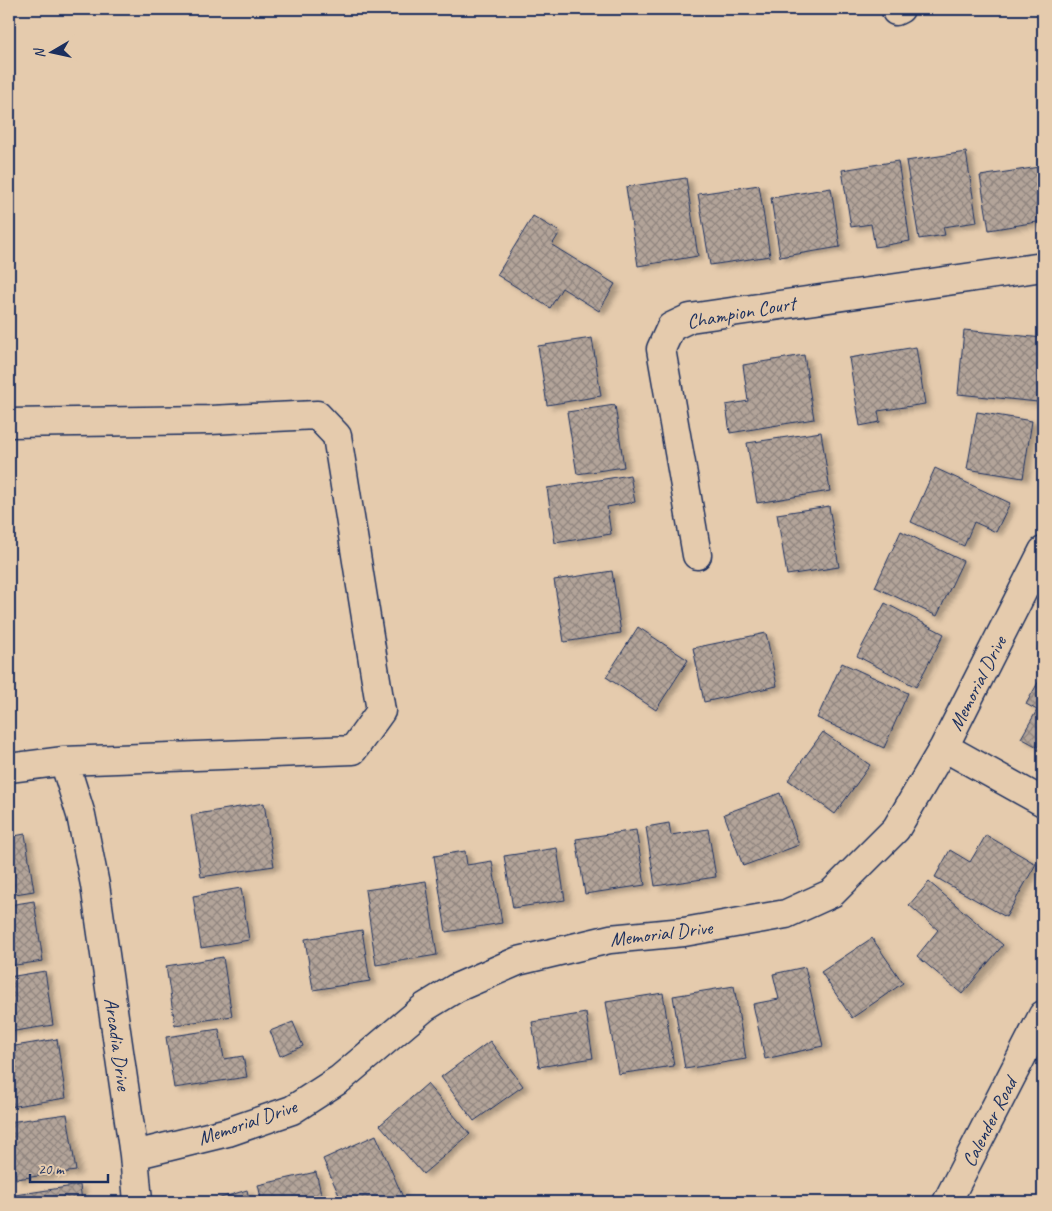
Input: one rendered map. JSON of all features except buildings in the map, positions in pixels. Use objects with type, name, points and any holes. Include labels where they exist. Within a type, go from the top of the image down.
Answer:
[{"type":"street","name":"Champion Court","points":[[697,555],[662,349],[671,326],[690,318],[1043,267]]},
{"type":"street","points":[[9,423],[210,420],[317,415],[337,436],[381,711],[353,750],[64,761],[9,768]]},
{"type":"street","name":"Memorial Drive","points":[[134,1156],[228,1132],[292,1110],[340,1079],[425,1007],[456,988],[518,961],[610,939],[684,932],[786,914],[832,893],[896,829],[944,747],[1043,551]]},
{"type":"street","points":[[944,747],[1043,802]]},
{"type":"street","name":"Arcadia Drive","points":[[64,761],[81,814],[95,886],[134,1156],[138,1202]]},
{"type":"street","name":"Calender Road","points":[[950,1201],[1043,1015]]}]
